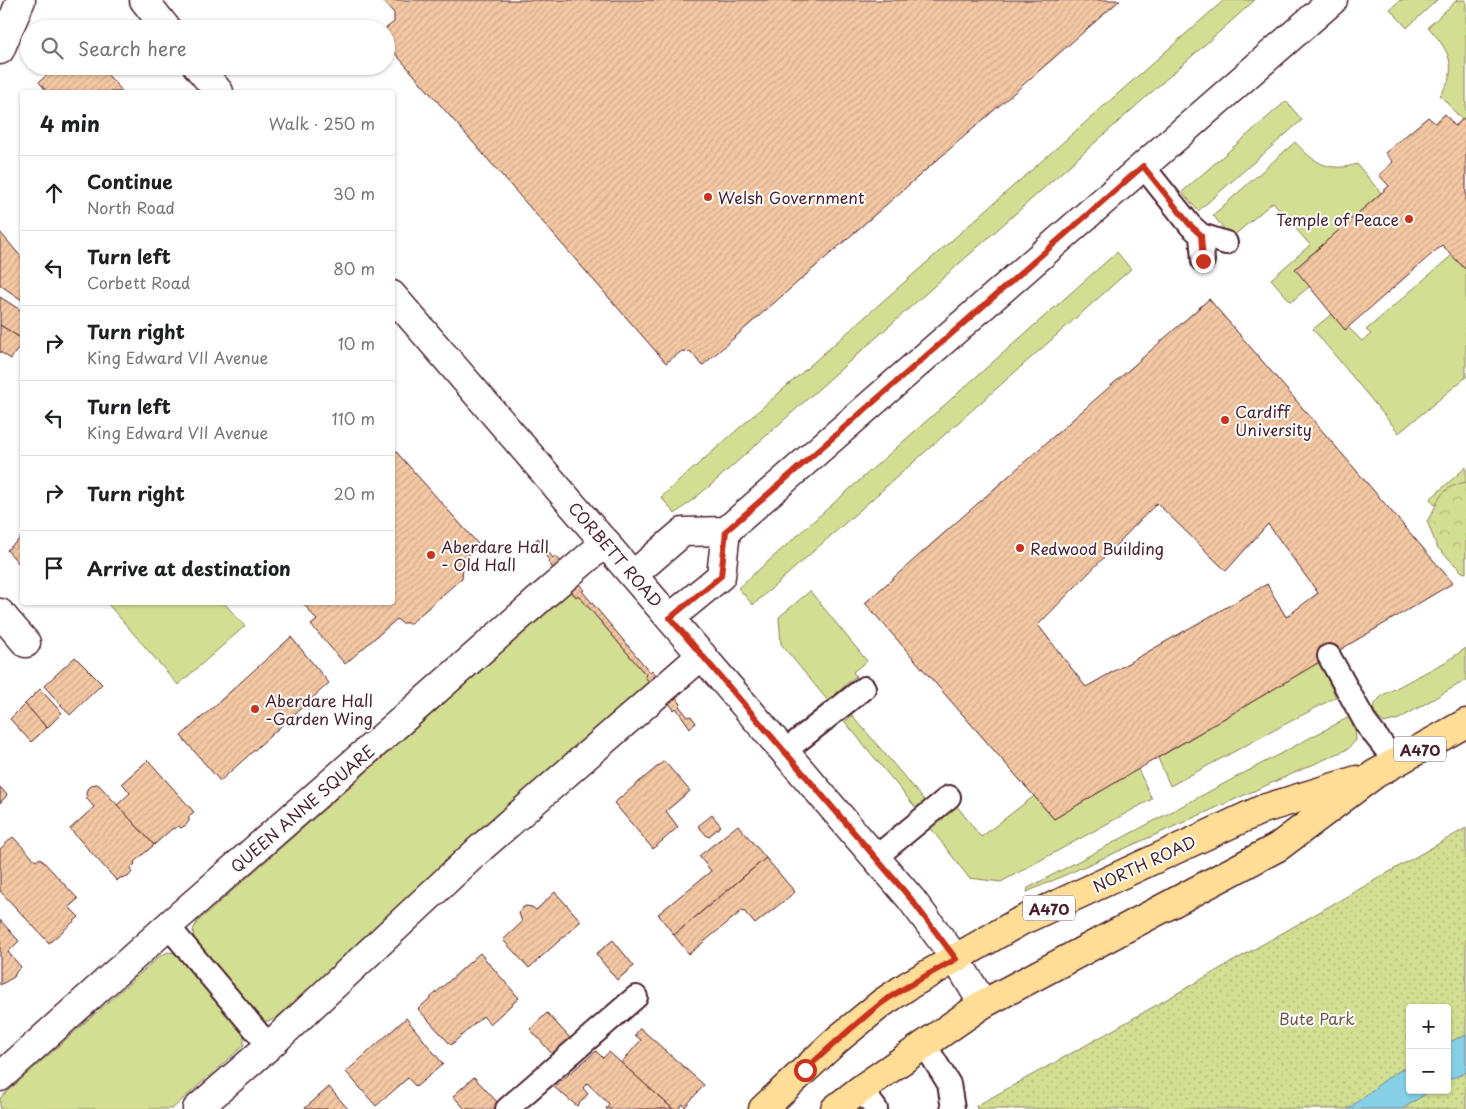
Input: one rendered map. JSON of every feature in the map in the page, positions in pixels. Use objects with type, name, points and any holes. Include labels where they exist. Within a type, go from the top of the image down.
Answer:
[{"type":"main road","name":"NORTH ROAD","points":[[835,1109],[869,1099],[925,1045],[984,1004],[1278,847],[1386,768],[1466,723]]},
{"type":"main road","name":"NORTH ROAD","points":[[763,1109],[838,1039],[882,1003],[1019,922],[1263,809],[1386,768]]},
{"type":"street","points":[[0,50],[21,0]]},
{"type":"street","points":[[144,0],[160,20]]},
{"type":"street","points":[[633,575],[683,532],[726,531],[1333,0]]},
{"type":"street","points":[[205,75],[217,90]]},
{"type":"street","name":"CORBETT ROAD","points":[[395,298],[876,856],[956,959],[984,1004]]},
{"type":"street","points":[[670,618],[721,576],[726,531]]},
{"type":"street","name":"QUEEN ANNE SQUARE","points":[[0,1077],[168,926],[606,542]]},
{"type":"street","points":[[0,613],[26,643]]},
{"type":"street","points":[[198,1109],[269,1046],[482,847],[702,655]]},
{"type":"lane","points":[[1143,166],[1190,225],[1201,235],[1226,243]]},
{"type":"lane","points":[[1201,235],[1203,261]]},
{"type":"lane","points":[[1328,656],[1367,725],[1386,768]]},
{"type":"lane","points":[[784,751],[864,688]]},
{"type":"lane","points":[[876,856],[950,797]]},
{"type":"lane","points":[[168,926],[269,1046]]},
{"type":"lane","points":[[507,1109],[636,997]]},
{"type":"lane","points":[[925,1045],[950,1084],[953,1109]]},
{"type":"green space","points":[[1224,0],[1255,0],[711,485],[675,514],[661,497]]},
{"type":"green space","points":[[1400,0],[1437,0],[1407,28],[1390,9]]},
{"type":"green space","points":[[1457,0],[1466,0],[1466,116],[1462,120],[1440,95],[1450,76],[1449,59],[1441,43],[1428,27]]},
{"type":"green space","points":[[1286,101],[1302,120],[1198,211],[1182,192]]},
{"type":"green space","points":[[1295,142],[1308,155],[1322,164],[1338,167],[1357,164],[1381,193],[1295,269],[1310,286],[1291,302],[1271,279],[1310,245],[1273,202],[1231,238],[1213,215]]},
{"type":"green space","points":[[1117,252],[1131,269],[753,605],[738,588]]},
{"type":"green space","points":[[1452,255],[1466,270],[1466,377],[1399,433],[1313,329],[1332,314],[1345,330],[1348,327],[1362,341],[1371,334],[1366,330]]},
{"type":"green space","points":[[1466,467],[1466,545],[1430,499]]},
{"type":"green space","points":[[1466,482],[1466,573],[1462,572],[1437,547],[1427,521],[1444,492],[1449,488]]},
{"type":"green space","points":[[571,591],[575,596],[578,595],[646,675],[645,677],[650,683],[276,1018],[267,1021],[258,1019],[194,939],[193,930],[197,922]]},
{"type":"green space","points":[[810,591],[867,661],[853,672],[856,676],[828,701],[781,644],[779,617]]},
{"type":"green space","points":[[109,605],[226,605],[245,626],[178,685]]},
{"type":"green space","points":[[1466,648],[1466,680],[1399,719],[1384,723],[1376,716],[1373,708],[1383,695],[1447,661]]},
{"type":"green space","points":[[1319,662],[1336,697],[1170,786],[1158,758]]},
{"type":"green space","points":[[852,715],[925,801],[916,808],[845,722]]},
{"type":"green space","points":[[1351,716],[1355,723],[1356,740],[1348,749],[1027,892],[1028,888]]},
{"type":"green space","points":[[1138,769],[1152,799],[1001,882],[969,878],[929,826],[956,805],[981,837],[1034,796],[1054,819]]},
{"type":"green space","name":"Bute Park","points":[[1466,828],[1466,1109],[977,1109],[976,1106]]},
{"type":"green space","points":[[168,952],[182,957],[243,1029],[244,1045],[172,1109],[0,1109],[0,1098],[160,956]]},
{"type":"water","points":[[1466,1035],[1466,1072],[1451,1079],[1451,1049],[1451,1041]]},
{"type":"water","points":[[1406,1067],[1406,1094],[1426,1094],[1402,1109],[1348,1109],[1385,1080]]},
{"type":"building","name":"Welsh Government","points":[[382,0],[1120,0],[702,366],[691,352],[682,351],[666,363],[395,53],[394,13]]},
{"type":"building","points":[[47,75],[108,75],[121,90],[45,90],[39,82]]},
{"type":"building","name":"Temple of Peace","points":[[1445,114],[1455,126],[1466,116],[1466,270],[1442,245],[1345,330],[1295,269],[1389,186],[1379,175],[1393,162],[1385,153],[1428,117],[1435,123]]},
{"type":"building","points":[[0,232],[20,256],[20,299],[0,285]]},
{"type":"building","points":[[0,297],[20,310],[20,338],[0,325]]},
{"type":"building","name":"Redwood Building","points":[[1209,299],[1453,583],[1054,819],[865,603]],"holes":[[[1157,503],[1226,571],[1268,524],[1318,593],[1286,617],[1267,584],[1086,687],[1038,625]]]},
{"type":"building","points":[[0,325],[20,338],[20,345],[11,359],[0,352]]},
{"type":"building","name":"Aberdare Hall - Old Hall","points":[[395,450],[479,545],[459,564],[463,568],[462,578],[411,623],[401,623],[397,619],[345,664],[311,625],[317,620],[304,605],[395,605]]},
{"type":"building","points":[[538,538],[553,558],[556,556],[563,564],[555,571],[548,562],[550,561],[533,543]]},
{"type":"building","points":[[20,539],[20,565],[7,550]]},
{"type":"building","points":[[578,582],[584,590],[582,591],[650,672],[652,670],[659,678],[652,685],[645,677],[646,675],[578,595],[576,597],[570,589]]},
{"type":"building","name":"Aberdare Hall -Garden Wing","points":[[291,637],[329,683],[220,781],[181,736]]},
{"type":"building","points":[[75,657],[102,684],[70,715],[44,686]]},
{"type":"building","points":[[40,689],[62,713],[47,728],[25,704]]},
{"type":"building","points":[[675,696],[681,704],[679,706],[696,723],[690,728],[676,708],[674,710],[668,702]]},
{"type":"building","points":[[25,704],[47,728],[31,742],[10,719]]},
{"type":"building","points":[[148,760],[194,812],[189,816],[189,821],[186,825],[181,828],[178,826],[175,829],[173,828],[154,845],[117,805],[130,793],[122,783]]},
{"type":"building","points":[[664,761],[690,791],[666,811],[678,827],[653,849],[614,803]]},
{"type":"building","points":[[97,784],[154,845],[134,862],[135,864],[131,868],[132,872],[128,877],[120,878],[117,881],[70,829],[94,807],[87,799],[86,794],[87,789],[91,785]]},
{"type":"building","points":[[0,787],[7,795],[0,803]]},
{"type":"building","points":[[712,815],[721,826],[708,837],[698,826]]},
{"type":"building","points":[[738,825],[766,858],[674,935],[658,914],[711,871],[699,856]]},
{"type":"building","points":[[13,837],[36,861],[40,858],[78,899],[69,907],[79,917],[49,943],[0,891],[0,849]]},
{"type":"building","points":[[766,858],[795,892],[755,924],[743,910],[689,954],[674,935]]},
{"type":"building","points":[[555,892],[581,921],[529,968],[503,940],[522,922],[519,913],[522,908],[526,906],[536,910]]},
{"type":"building","points":[[0,920],[19,941],[8,952],[21,967],[14,977],[0,985]]},
{"type":"building","points":[[613,940],[634,966],[617,980],[596,954]]},
{"type":"building","points":[[480,953],[519,998],[490,1024],[483,1016],[451,1045],[418,1009]]},
{"type":"building","points":[[547,1013],[571,1039],[553,1055],[530,1029]]},
{"type":"building","points":[[406,1018],[443,1064],[416,1087],[408,1078],[376,1106],[346,1072]]},
{"type":"building","points":[[640,1028],[704,1085],[685,1107],[683,1104],[678,1109],[673,1109],[621,1063],[641,1040],[635,1035]]},
{"type":"building","points":[[596,1051],[603,1058],[609,1052],[673,1109],[606,1109],[609,1104],[587,1083],[583,1088],[588,1094],[577,1106],[554,1087]]},
{"type":"building","points":[[474,1077],[499,1104],[494,1109],[465,1109],[453,1096]]},
{"type":"building","points":[[329,1087],[348,1109],[304,1109]]},
{"type":"place","name":"Welsh Government","points":[[708,197]]},
{"type":"place","name":"Temple of Peace","points":[[1409,219]]},
{"type":"place","name":"Cardiff University","points":[[1225,420]]},
{"type":"place","name":"Redwood Building","points":[[1020,548]]},
{"type":"place","name":"Aberdare Hall - Old Hall","points":[[431,555]]},
{"type":"place","name":"Aberdare Hall -Garden Wing","points":[[255,709]]},
{"type":"route","points":[[805,1070],[838,1039],[882,1003],[956,959],[876,856],[670,618],[721,576],[726,531],[1143,166],[1190,225],[1201,235],[1203,261]]}]
